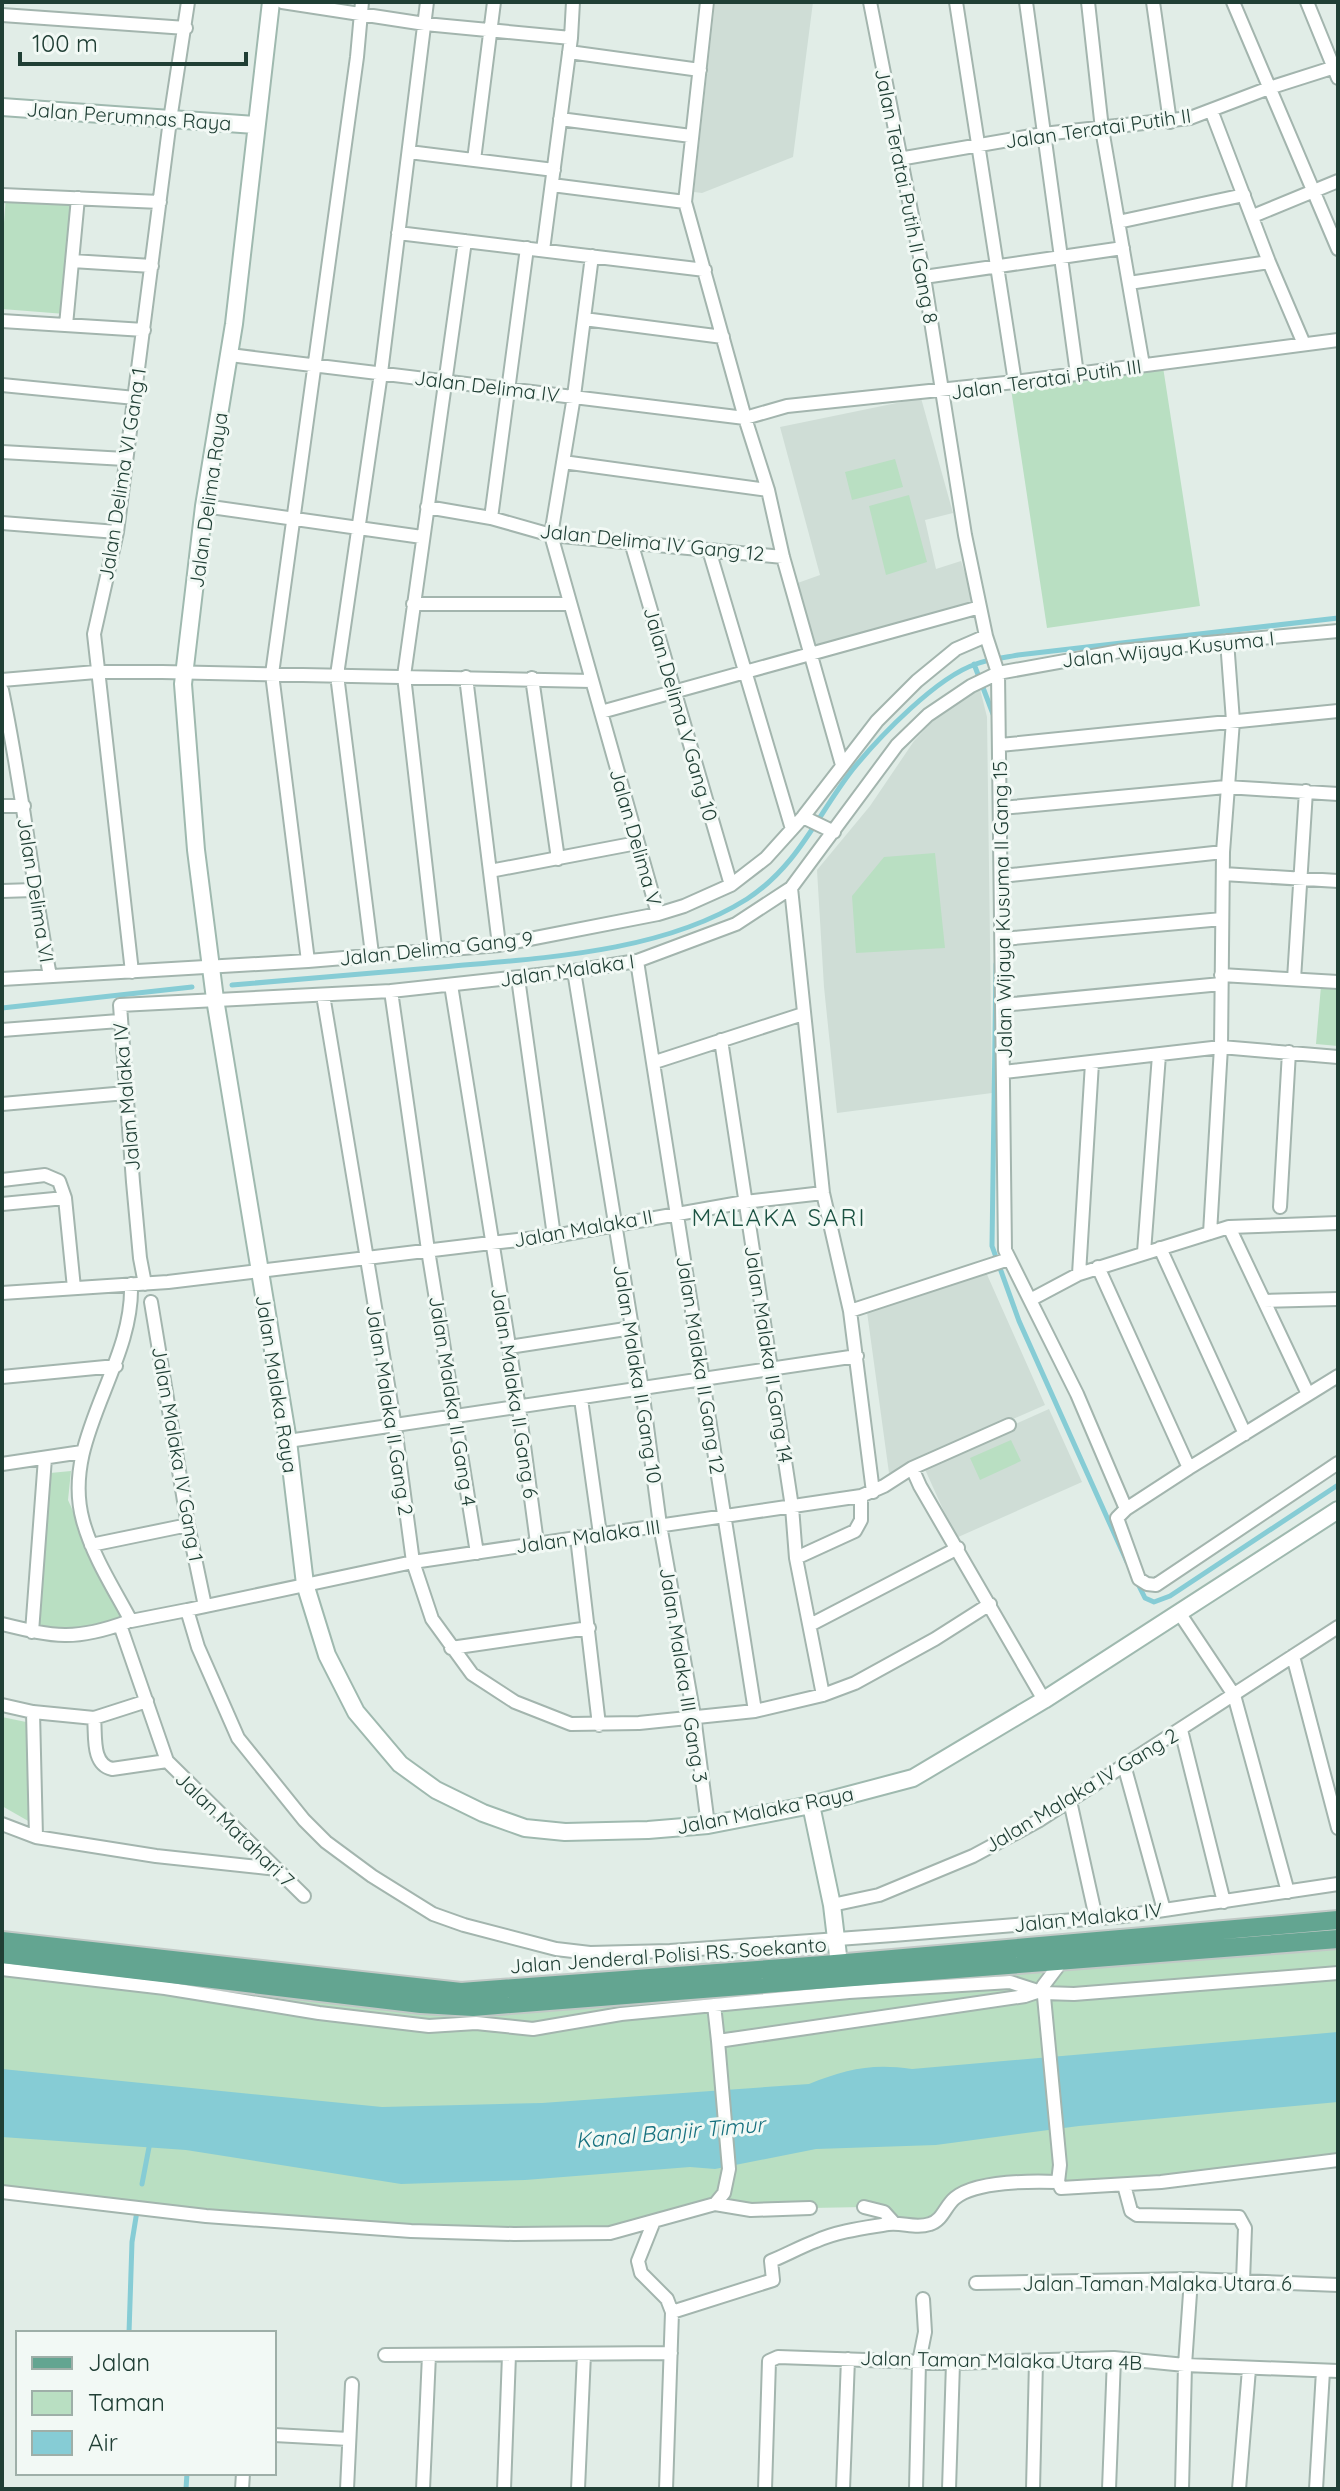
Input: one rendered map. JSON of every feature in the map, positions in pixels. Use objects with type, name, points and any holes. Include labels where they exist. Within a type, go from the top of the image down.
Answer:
[{"type":"main road","name":"Jalan Jenderal Polisi RS. Soekanto","points":[[2,1941],[461,1992],[839,1964],[1338,1920]]},
{"type":"main road","name":"Jalan Jenderal Polisi RS. Soekanto","points":[[2,1954],[421,2004],[473,2007],[1338,1939]]},
{"type":"street","name":"Jalan Delima VI Gang 1","points":[[132,972],[94,634],[117,532],[188,2]]},
{"type":"street","name":"Jalan Delima Raya","points":[[215,999],[196,850],[183,673],[204,506],[230,355],[271,2]]},
{"type":"street","points":[[282,2],[361,8],[425,24],[571,38]]},
{"type":"street","points":[[372,954],[337,675],[381,373],[427,2]]},
{"type":"street","points":[[474,160],[494,2]]},
{"type":"street","points":[[543,250],[573,2]]},
{"type":"street","points":[[706,2],[685,202],[768,490],[783,557],[842,765]]},
{"type":"street","points":[[956,2],[1015,382]]},
{"type":"street","points":[[1025,2],[1077,374]]},
{"type":"street","points":[[1088,2],[1102,129],[1143,365]]},
{"type":"street","points":[[1153,2],[1170,122]]},
{"type":"street","points":[[1233,2],[1338,249]]},
{"type":"street","points":[[1307,2],[1337,71]]},
{"type":"street","name":"Jalan Teratai Putih II Gang 8","points":[[870,3],[924,277],[942,390]]},
{"type":"street","points":[[308,961],[272,674],[357,57],[361,8]]},
{"type":"street","points":[[2,15],[186,28]]},
{"type":"street","points":[[569,52],[700,70]]},
{"type":"street","name":"Jalan Teratai Putih II","points":[[899,159],[1043,134],[1170,122],[1269,88],[1337,71]]},
{"type":"street","name":"Jalan Perumnas Raya","points":[[2,107],[255,125]]},
{"type":"street","points":[[1211,110],[1304,344]]},
{"type":"street","points":[[560,119],[691,136]]},
{"type":"street","points":[[409,152],[554,170]]},
{"type":"street","points":[[1253,216],[1338,181]]},
{"type":"street","points":[[552,185],[685,202]]},
{"type":"street","points":[[2,195],[160,202]]},
{"type":"street","points":[[1118,222],[1244,195]]},
{"type":"street","points":[[66,325],[78,198]]},
{"type":"street","points":[[398,233],[705,270]]},
{"type":"street","points":[[435,948],[404,676],[465,241]]},
{"type":"street","points":[[491,518],[527,248]]},
{"type":"street","points":[[924,277],[1123,248]]},
{"type":"street","points":[[551,535],[574,396],[592,256]]},
{"type":"street","points":[[72,261],[152,266]]},
{"type":"street","points":[[1129,283],[1269,262]]},
{"type":"street","points":[[584,319],[723,337]]},
{"type":"street","points":[[2,321],[144,330]]},
{"type":"street","name":"Jalan Teratai Putih III","points":[[998,670],[986,636],[965,535],[942,390],[1338,340]]},
{"type":"street","name":"Jalan Delima IV","points":[[230,355],[745,418]]},
{"type":"street","points":[[2,385],[135,398]]},
{"type":"street","points":[[745,418],[787,406],[942,390]]},
{"type":"street","points":[[2,452],[125,459]]},
{"type":"street","points":[[563,462],[768,490]]},
{"type":"street","points":[[204,506],[422,537]]},
{"type":"street","name":"Jalan Delima IV Gang 12","points":[[427,507],[491,518],[551,535],[783,557]]},
{"type":"street","points":[[2,523],[117,532]]},
{"type":"street","name":"Jalan Delima V","points":[[551,535],[658,914],[731,885],[766,858],[792,829],[807,819],[842,765],[877,721],[917,681],[956,649],[986,636]]},
{"type":"street","name":"Jalan Delima V Gang 10","points":[[631,542],[731,885]]},
{"type":"street","points":[[709,550],[792,829]]},
{"type":"street","points":[[413,604],[570,604]]},
{"type":"street","points":[[601,712],[980,607]]},
{"type":"street","name":"Jalan Wijaya Kusuma I","points":[[998,670],[1120,651],[1338,631]]},
{"type":"street","points":[[1210,1233],[1221,1047],[1223,852],[1233,721],[1227,641]]},
{"type":"street","name":"Jalan Malaka I","points":[[215,999],[391,991],[574,971],[637,961],[736,924],[791,888],[897,745],[928,715],[998,670]]},
{"type":"street","name":"Jalan Wijaya Kusuma II Gang 15","points":[[998,670],[1004,1072],[1221,1047],[1338,1057]]},
{"type":"street","points":[[2,680],[96,672],[592,681]]},
{"type":"street","points":[[466,677],[499,945]]},
{"type":"street","points":[[532,678],[558,859]]},
{"type":"street","name":"Jalan Delima VI","points":[[2,690],[24,806],[34,890],[50,976],[212,967]]},
{"type":"street","points":[[1000,745],[1338,711]]},
{"type":"street","points":[[1001,808],[1226,787],[1338,794]]},
{"type":"street","points":[[1294,979],[1306,791]]},
{"type":"street","points":[[2,806],[24,806]]},
{"type":"street","points":[[807,819],[832,832]]},
{"type":"street","points":[[490,871],[637,843]]},
{"type":"street","points":[[1002,876],[1223,852]]},
{"type":"street","points":[[1223,874],[1338,881]]},
{"type":"street","points":[[791,888],[823,1193],[857,1356],[867,1494],[855,1531],[796,1558]]},
{"type":"street","points":[[2,891],[34,890]]},
{"type":"street","name":"Jalan Delima Gang 9","points":[[212,967],[499,945],[658,914]]},
{"type":"street","points":[[1003,939],[1222,919]]},
{"type":"street","name":"Jalan Malaka II Gang 12","points":[[637,961],[755,1711]]},
{"type":"street","name":"Jalan Malaka II Gang 10","points":[[574,971],[642,1389],[660,1525]]},
{"type":"street","points":[[2,979],[50,976]]},
{"type":"street","points":[[518,978],[554,1236]]},
{"type":"street","points":[[1002,1005],[1221,980],[1338,982]]},
{"type":"street","name":"Jalan Malaka II Gang 6","points":[[451,985],[519,1408],[537,1543]]},
{"type":"street","name":"Jalan Malaka II Gang 4","points":[[391,991],[428,1250],[477,1553]]},
{"type":"street","name":"Jalan Malaka II Gang 2","points":[[323,995],[395,1427],[413,1562],[432,1619],[472,1674],[515,1702],[571,1724],[639,1723],[755,1711],[823,1695],[882,1670],[990,1604]]},
{"type":"street","name":"Jalan Malaka IV","points":[[145,1284],[140,1258],[118,1007],[215,999]]},
{"type":"street","name":"Jalan Malaka Raya","points":[[215,999],[288,1441],[305,1584],[327,1655],[356,1712],[400,1764],[436,1790],[483,1813],[525,1828],[548,1831],[648,1830],[708,1825],[811,1805],[913,1778],[1044,1700],[1338,1510]]},
{"type":"street","points":[[655,1062],[803,1014]]},
{"type":"street","points":[[2,1030],[119,1021]]},
{"type":"street","name":"Jalan Malaka II Gang 14","points":[[721,1040],[792,1507],[796,1558],[823,1695]]},
{"type":"street","points":[[1280,1218],[1289,1052]]},
{"type":"street","points":[[1144,1252],[1159,1055]]},
{"type":"street","points":[[1079,1274],[1092,1063]]},
{"type":"street","points":[[1002,1261],[1005,1250],[1004,1072]]},
{"type":"street","points":[[2,1104],[126,1093]]},
{"type":"street","points":[[2,1180],[52,1176],[59,1181],[65,1198],[74,1288]]},
{"type":"street","name":"Jalan Malaka II","points":[[259,1270],[554,1236],[678,1212],[823,1193]]},
{"type":"street","points":[[2,1204],[65,1198]]},
{"type":"street","points":[[1030,1300],[1098,1267],[1229,1227],[1280,1218],[1338,1223]]},
{"type":"street","points":[[1229,1227],[1308,1394]]},
{"type":"street","points":[[1160,1248],[1245,1434]]},
{"type":"street","points":[[1002,1261],[1030,1300],[1077,1394],[1126,1509]]},
{"type":"street","points":[[850,1311],[1002,1261]]},
{"type":"street","points":[[1098,1267],[1189,1468]]},
{"type":"street","points":[[2,1293],[145,1284],[259,1270]]},
{"type":"street","points":[[126,1623],[91,1545],[79,1496],[82,1452],[131,1318],[131,1284]]},
{"type":"street","points":[[1264,1301],[1338,1299]]},
{"type":"street","name":"Jalan Malaka IV Gang 1","points":[[151,1302],[188,1525],[205,1606]]},
{"type":"street","points":[[509,1347],[632,1328]]},
{"type":"street","points":[[288,1441],[857,1356]]},
{"type":"street","points":[[2,1377],[116,1366]]},
{"type":"street","points":[[1338,1376],[1126,1509],[1116,1521],[1139,1579],[1142,1583],[1156,1585],[1338,1463]]},
{"type":"street","points":[[581,1399],[600,1534]]},
{"type":"street","name":"Jalan Malaka III","points":[[305,1584],[413,1562],[867,1494],[912,1468],[1009,1425]]},
{"type":"street","points":[[2,1464],[82,1452]]},
{"type":"street","points":[[32,1632],[45,1458]]},
{"type":"street","points":[[912,1468],[1044,1700]]},
{"type":"street","points":[[91,1545],[188,1525]]},
{"type":"street","name":"Jalan Malaka III Gang 3","points":[[660,1525],[694,1716],[708,1825]]},
{"type":"street","points":[[577,1537],[599,1725]]},
{"type":"street","points":[[810,1625],[958,1548]]},
{"type":"street","points":[[2,1624],[69,1637],[305,1584]]},
{"type":"street","name":"Jalan Malaka IV","points":[[187,1610],[198,1647],[238,1738],[326,1842],[372,1876],[433,1914],[507,1936],[575,1952],[670,1951],[1096,1918],[1338,1884]]},
{"type":"street","points":[[1180,1614],[1234,1695],[1288,1892]]},
{"type":"street","name":"Jalan Matahari 7","points":[[126,1623],[167,1761],[304,1896]]},
{"type":"street","name":"Jalan Malaka IV Gang 2","points":[[832,1905],[879,1895],[973,1856],[1070,1801],[1338,1627]]},
{"type":"street","points":[[451,1648],[589,1628]]},
{"type":"street","points":[[1293,1656],[1338,1828]]},
{"type":"street","points":[[2,1705],[33,1712],[94,1718],[147,1701]]},
{"type":"street","points":[[33,1712],[36,1837]]},
{"type":"street","points":[[94,1718],[98,1761],[103,1767],[112,1769],[167,1761]]},
{"type":"street","points":[[1181,1730],[1224,1902]]},
{"type":"street","points":[[1124,1765],[1164,1910]]},
{"type":"street","points":[[1070,1801],[1096,1918]]},
{"type":"street","points":[[811,1805],[832,1905],[839,1964]]},
{"type":"street","points":[[2,1824],[36,1837],[156,1856],[277,1869]]},
{"type":"street","points":[[718,2041],[1025,1996],[1042,1990],[1062,1961]]},
{"type":"street","points":[[1025,1964],[1042,1990],[1060,2165],[1058,2182],[1061,2188],[1124,2185],[1338,2160]]},
{"type":"street","points":[[2,1969],[165,1988],[319,2013],[429,2026],[476,2023],[533,2029],[621,2014],[849,1992],[1010,1982],[1074,1994],[1338,1973]]},
{"type":"street","points":[[714,2005],[729,2169],[724,2193],[715,2204]]},
{"type":"street","points":[[672,2312],[773,2280],[771,2261],[839,2233],[894,2223],[913,2228],[932,2224],[940,2219],[952,2200],[964,2192],[1033,2181],[1058,2182]]},
{"type":"street","points":[[1124,2185],[1131,2211],[1137,2215],[1239,2217],[1245,2228],[1243,2281]]},
{"type":"street","points":[[2,2192],[206,2216],[411,2231],[610,2233],[715,2204],[763,2211],[810,2208]]},
{"type":"street","points":[[864,2207],[884,2212],[894,2223]]},
{"type":"street","points":[[654,2221],[638,2261],[641,2273],[667,2299],[672,2312],[666,2489]]},
{"type":"street","points":[[1182,2489],[1191,2279]]},
{"type":"street","name":"Jalan Taman Malaka Utara 6","points":[[976,2283],[1191,2279],[1338,2285]]},
{"type":"street","points":[[916,2489],[919,2362],[925,2332],[923,2299]]},
{"type":"street","points":[[385,2355],[671,2353]]},
{"type":"street","points":[[578,2489],[584,2354]]},
{"type":"street","points":[[423,2489],[429,2355]]},
{"type":"street","points":[[504,2489],[509,2355]]},
{"type":"street","name":"Jalan Taman Malaka Utara 4B","points":[[765,2489],[769,2361],[778,2357],[953,2363],[1114,2358],[1249,2369],[1338,2371]]},
{"type":"street","points":[[1109,2489],[1114,2358]]},
{"type":"street","points":[[843,2489],[848,2359]]},
{"type":"street","points":[[1033,2489],[1036,2361]]},
{"type":"street","points":[[949,2489],[953,2363]]},
{"type":"street","points":[[1239,2489],[1249,2369]]},
{"type":"street","points":[[1316,2489],[1323,2371]]},
{"type":"street","points":[[347,2489],[352,2384]]},
{"type":"street","points":[[276,2435],[349,2439]]},
{"type":"shaded area","points":[[715,2],[813,2],[793,157],[702,193],[694,192]]},
{"type":"shaded area","points":[[921,398],[953,513],[925,520],[936,569],[961,561],[974,602],[811,652],[792,585],[820,575],[780,427]]},
{"type":"shaded area","points":[[979,685],[987,717],[992,1093],[837,1113],[824,987],[817,870],[870,806],[914,741],[954,699]]},
{"type":"shaded area","points":[[985,1270],[1045,1405],[889,1473],[867,1312]]},
{"type":"shaded area","points":[[1049,1409],[1082,1482],[956,1538],[923,1465]]},
{"type":"green space","points":[[6,196],[73,201],[65,314],[2,309]]},
{"type":"green space","points":[[1163,367],[1200,606],[1047,628],[1011,389]]},
{"type":"green space","points":[[895,459],[903,487],[852,500],[845,472]]},
{"type":"green space","points":[[909,495],[927,562],[886,575],[869,506]]},
{"type":"green space","points":[[935,853],[945,948],[856,953],[852,896],[884,857]]},
{"type":"green space","points":[[1321,986],[1338,988],[1338,1046],[1316,1044]]},
{"type":"green space","points":[[1011,1440],[1021,1461],[980,1480],[970,1458]]},
{"type":"green space","points":[[71,1471],[68,1500],[121,1618],[54,1633],[39,1628],[50,1473]]},
{"type":"green space","points":[[2,1717],[26,1722],[30,1822],[2,1806]]},
{"type":"green space","points":[[1338,1939],[1338,2160],[1161,2182],[1057,2182],[964,2192],[940,2219],[913,2228],[864,2207],[715,2204],[630,2229],[411,2231],[2,2192],[2,1954],[421,2004]]},
{"type":"water","name":"Kanal Banjir Timur","points":[[1338,2032],[1338,2102],[1079,2126],[936,2145],[816,2149],[715,2169],[690,2167],[525,2180],[401,2184],[186,2150],[2,2137],[2,2069],[382,2107],[542,2103],[809,2084],[835,2074],[872,2067],[912,2069]]},
{"type":"waterway","points":[[232,985],[560,956],[639,942],[677,931],[713,917],[765,886],[794,855],[840,786],[878,740],[927,694],[961,671],[981,662],[1018,655],[1338,618]]},
{"type":"waterway","points":[[974,664],[993,714]]},
{"type":"waterway","points":[[996,964],[992,1246],[1019,1321],[1127,1562]]},
{"type":"waterway","points":[[2,1008],[192,987]]},
{"type":"waterway","points":[[1137,1582],[1145,1598],[1154,1602],[1170,1596],[1338,1485]]},
{"type":"waterway","points":[[142,2184],[150,2142]]},
{"type":"waterway","points":[[129,2331],[132,2242],[137,2211]]},
{"type":"waterway","points":[[186,2489],[187,2475]]},
{"type":"district","name":"MALAKA SARI","points":[[779,1217]]}]
